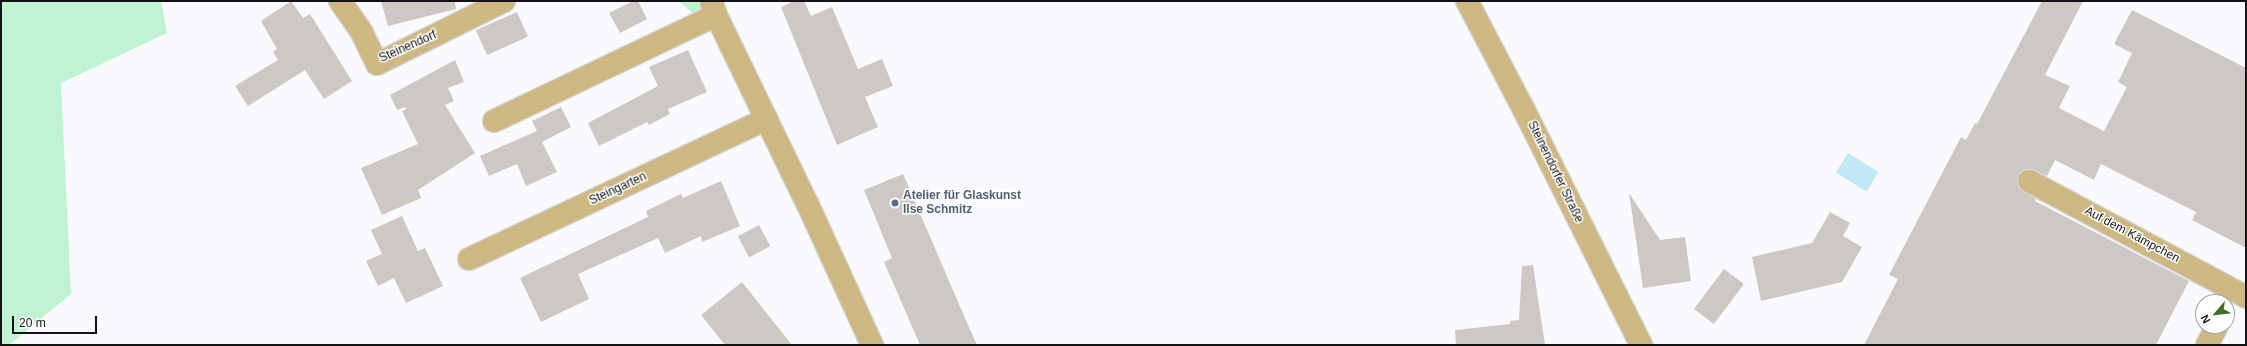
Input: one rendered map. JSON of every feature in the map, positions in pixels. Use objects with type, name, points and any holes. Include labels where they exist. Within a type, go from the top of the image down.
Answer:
[{"type":"street","name":"Steinendorf","points":[[340,1],[362,33],[377,64],[504,1]]},
{"type":"street","name":"Steinendorfer Straße","points":[[1467,1],[1524,108],[1641,345]]},
{"type":"street","points":[[494,121],[714,8],[872,345]]},
{"type":"street","name":"Steingarten","points":[[469,260],[767,119]]},
{"type":"street","name":"Auf dem Kämpchen","points":[[2029,181],[2236,298]]},
{"type":"street","points":[[2207,345],[2213,334]]},
{"type":"green space","points":[[1,1],[161,1],[167,33],[61,83],[71,294],[9,345],[1,345]]},
{"type":"green space","points":[[678,1],[702,1],[704,8],[695,15]]},
{"type":"water","points":[[1848,153],[1879,172],[1866,192],[1836,173]]},
{"type":"building","points":[[291,1],[303,18],[310,14],[352,81],[324,99],[305,70],[248,106],[235,86],[278,60],[273,52],[277,49],[261,21]]},
{"type":"building","points":[[381,1],[455,1],[456,9],[388,26]]},
{"type":"building","points":[[633,1],[638,1],[647,19],[620,33],[609,13]]},
{"type":"building","points":[[794,1],[804,1],[811,16],[832,7],[858,69],[882,59],[893,86],[865,97],[878,127],[837,145],[781,7]]},
{"type":"building","points":[[2042,1],[2083,1],[2045,75],[2070,86],[2059,108],[2104,131],[2127,87],[2118,82],[2132,53],[2114,44],[2132,10],[2246,68],[2246,248],[2192,220],[2196,212],[2101,164],[2094,180],[2055,160],[2047,176],[2029,169],[2022,171],[2017,181],[2019,188],[2036,199],[2035,201],[2189,281],[2156,345],[1864,345],[1898,279],[1889,275],[1961,137],[1966,140],[1975,123],[1977,124]]},
{"type":"building","points":[[517,12],[528,37],[487,55],[476,30]]},
{"type":"building","points":[[688,50],[707,92],[668,109],[670,114],[649,125],[647,122],[599,146],[588,123],[658,86],[649,67]]},
{"type":"building","points":[[455,60],[464,82],[448,88],[454,101],[445,105],[475,153],[418,190],[421,198],[382,215],[361,168],[418,144],[402,111],[406,109],[405,107],[397,110],[390,95]]},
{"type":"building","points":[[561,107],[571,127],[542,142],[557,172],[526,186],[517,164],[489,176],[480,156],[537,131],[532,121]]},
{"type":"building","points":[[903,174],[977,345],[920,345],[884,262],[892,258],[864,190]]},
{"type":"building","points":[[721,181],[740,226],[702,242],[701,236],[665,253],[658,238],[578,274],[589,299],[541,322],[520,278],[648,217],[646,211],[681,194],[683,198]]},
{"type":"building","points":[[1629,193],[1660,240],[1685,237],[1691,281],[1643,288]]},
{"type":"building","points":[[1830,212],[1850,223],[1843,236],[1862,247],[1842,282],[1761,301],[1752,257],[1812,243]]},
{"type":"building","points":[[402,216],[418,251],[425,248],[443,286],[406,303],[394,278],[378,286],[366,261],[382,254],[371,230]]},
{"type":"building","points":[[759,225],[770,246],[749,257],[738,236]]},
{"type":"building","points":[[1533,265],[1545,345],[1456,345],[1455,330],[1510,324],[1510,321],[1519,320],[1522,266]]},
{"type":"building","points":[[1724,269],[1744,284],[1714,324],[1694,309]]},
{"type":"building","points":[[742,282],[792,345],[725,345],[701,315]]},
{"type":"place","name":"Atelier für Glaskunst Ilse Schmitz","points":[[895,203]]}]
